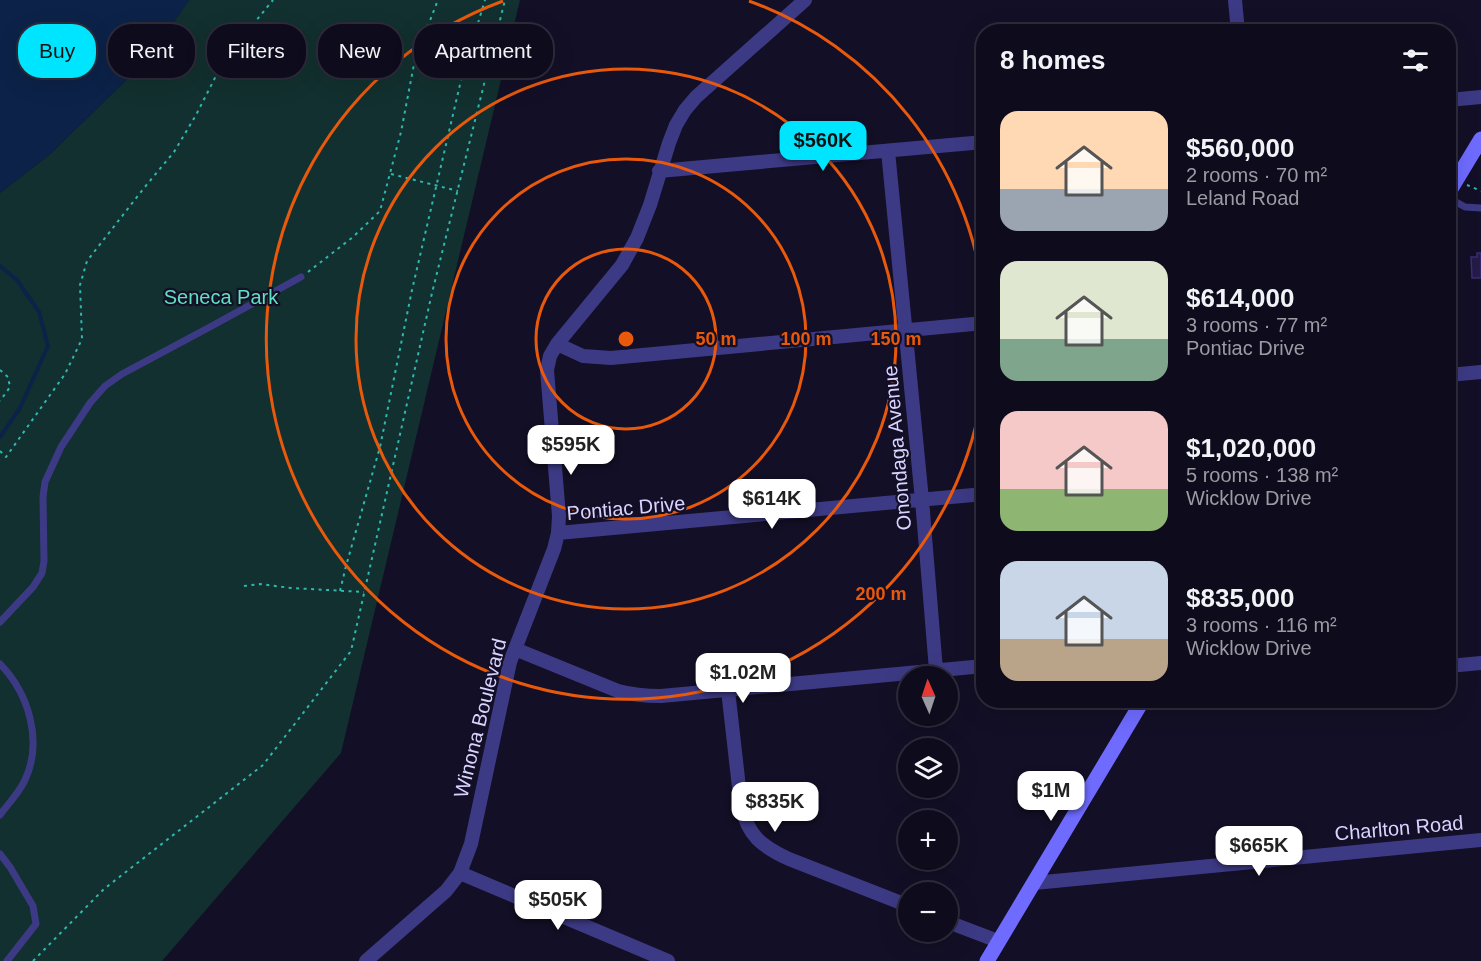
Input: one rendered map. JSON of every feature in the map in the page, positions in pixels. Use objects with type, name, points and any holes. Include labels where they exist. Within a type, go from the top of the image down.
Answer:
[{"type":"main road","points":[[1456,180],[1481,139]]},
{"type":"main road","points":[[987,961],[1138,708]]},
{"type":"street","name":"Winona Boulevard","points":[[366,961],[446,891],[459,873],[471,844],[510,662],[554,549],[558,533],[559,516],[547,370],[550,356],[557,344],[622,265],[637,238],[672,134],[685,110],[805,0]]},
{"type":"street","points":[[1235,0],[1237,24]]},
{"type":"street","points":[[1456,99],[1481,97]]},
{"type":"street","points":[[659,171],[976,143]]},
{"type":"street","name":"Onondaga Avenue","points":[[888,151],[936,666]]},
{"type":"street","points":[[557,344],[583,356],[611,358],[976,324]]},
{"type":"street","points":[[1456,374],[1481,372]]},
{"type":"street","name":"Pontiac Drive","points":[[558,533],[976,495]]},
{"type":"street","points":[[515,650],[632,695],[661,696],[898,674]]},
{"type":"street","points":[[1456,665],[1481,663]]},
{"type":"street","points":[[958,668],[976,667]]},
{"type":"street","points":[[728,690],[741,805],[744,821],[752,833],[773,852],[898,902]]},
{"type":"street","name":"Charlton Road","points":[[1034,883],[1481,840]]},
{"type":"street","points":[[459,873],[658,959]]},
{"type":"street","points":[[958,926],[998,941]]},
{"type":"lane","points":[[1456,202],[1465,207],[1481,208]]},
{"type":"lane","points":[[0,622],[33,587],[42,573],[45,482],[61,447],[90,403],[105,386],[122,374],[301,277]]},
{"type":"lane","points":[[0,664],[10,674],[20,691],[28,710],[33,735],[31,763],[24,782],[0,815]]},
{"type":"lane","points":[[0,854],[33,906],[36,924],[7,961]]},
{"type":"path","points":[[0,451],[6,457],[65,374],[82,339],[80,285],[87,261],[174,152],[219,69],[273,0]]},
{"type":"path","points":[[301,277],[353,237],[380,211],[402,132],[415,59],[438,0]]},
{"type":"path","points":[[340,591],[380,447],[412,290],[462,76],[485,0]]},
{"type":"path","points":[[33,961],[104,889],[263,765],[351,651],[432,293],[506,0]]},
{"type":"path","points":[[391,174],[458,191]]},
{"type":"path","points":[[1466,185],[1481,191]]},
{"type":"path","points":[[0,370],[8,377],[10,387],[0,401]]},
{"type":"path","points":[[244,586],[260,584],[364,592]]},
{"type":"green space","name":"Seneca Park","points":[[189,0],[520,0],[514,24],[414,24],[414,78],[501,78],[341,753],[162,961],[0,961],[0,193],[49,155],[128,78],[195,78],[195,24],[172,24]]},
{"type":"water","points":[[0,0],[189,0],[172,24],[108,24],[108,78],[128,78],[49,155],[0,193]]},
{"type":"building","points":[[1477,253],[1481,253],[1481,278],[1472,278],[1471,257],[1477,257]]},
{"type":"waterway","points":[[0,266],[17,280],[39,312],[48,346],[20,408],[0,437]]}]
